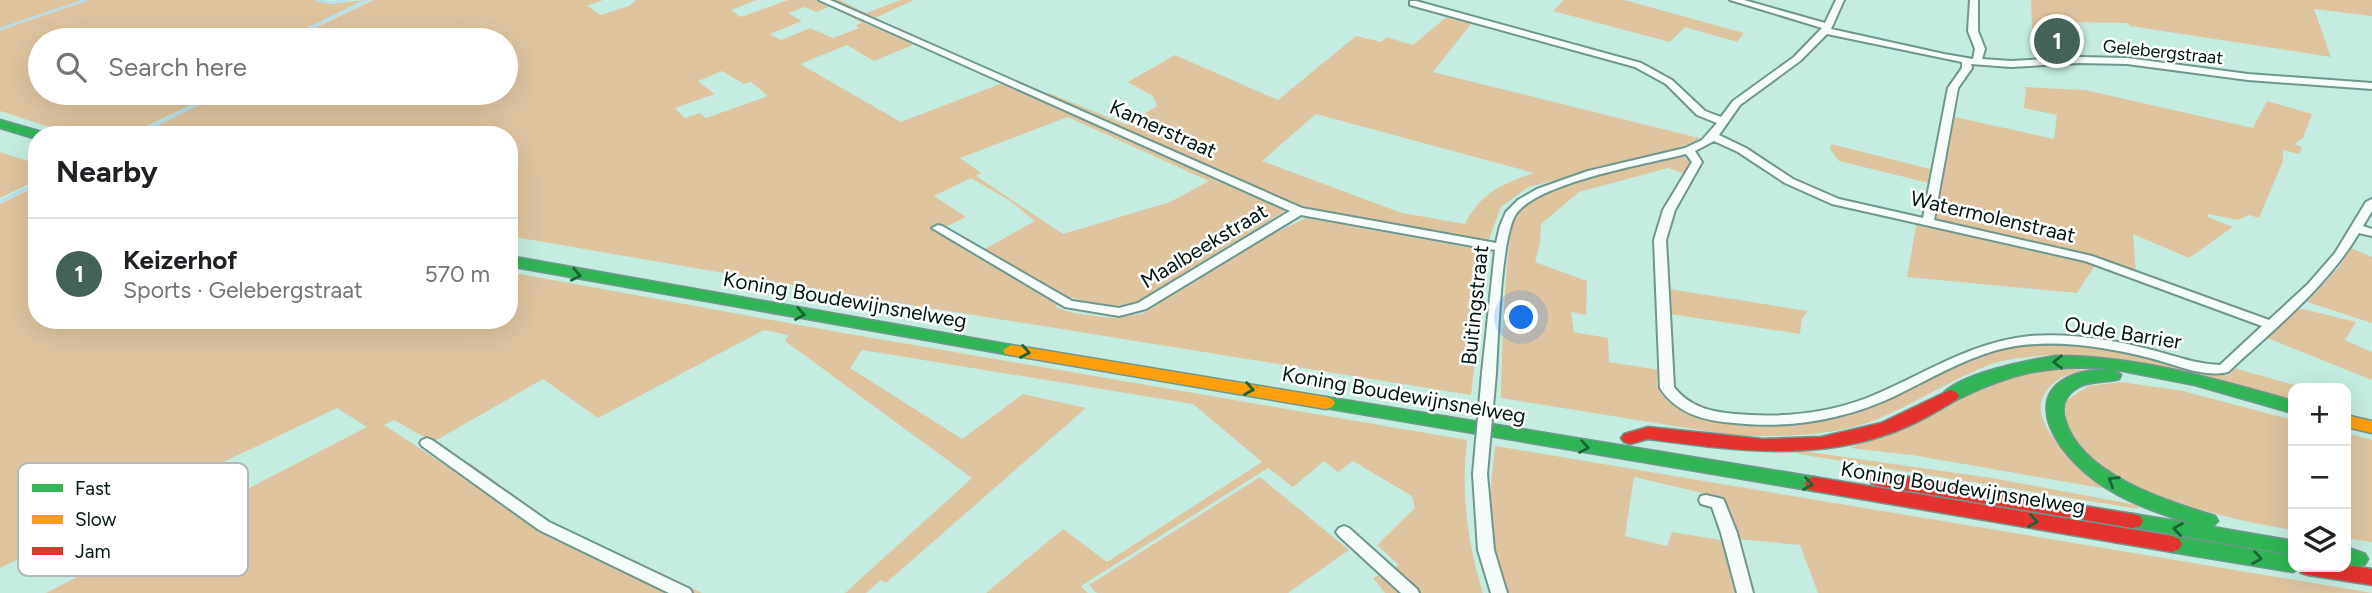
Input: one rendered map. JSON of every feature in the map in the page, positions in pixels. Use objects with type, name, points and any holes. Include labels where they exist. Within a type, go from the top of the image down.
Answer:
[{"type":"highway","points":[[0,124],[28,132]]},
{"type":"highway","points":[[0,140],[28,148]]},
{"type":"highway","name":"Koning Boudewijnsnelweg","points":[[518,249],[902,317],[2288,547]]},
{"type":"highway","name":"Koning Boudewijnsnelweg","points":[[518,263],[896,331],[2288,563]]},
{"type":"highway","points":[[1630,438],[1648,433],[1772,446],[1847,440],[1895,424],[1993,374],[2020,366],[2049,362],[2110,365],[2288,406]]},
{"type":"highway","points":[[2288,412],[2171,382],[2107,375],[2086,378],[2066,386],[2055,401],[2054,410],[2059,430],[2073,450],[2097,471],[2130,491],[2190,516],[2288,538]]},
{"type":"highway","points":[[2351,422],[2372,427]]},
{"type":"highway","points":[[2351,428],[2372,434]]},
{"type":"highway","points":[[2337,572],[2372,578]]},
{"type":"street","name":"Kamerstraat","points":[[823,0],[1299,211],[1502,248]]},
{"type":"street","name":"Gelebergstraat","points":[[1734,0],[1828,29],[1971,61],[2011,64],[2079,60],[2127,61],[2259,79],[2372,86]]},
{"type":"street","name":"Buitingstraat","points":[[1499,593],[1486,550],[1480,474],[1502,248],[1509,215],[1521,201],[1535,192],[1689,150],[1714,137],[1735,105],[1807,52],[1828,29],[1840,0]]},
{"type":"street","points":[[1928,221],[1953,88],[1980,49],[1973,31],[1974,0]]},
{"type":"street","points":[[1413,3],[1638,65],[1669,82],[1697,110],[1724,122]]},
{"type":"street","name":"Watermolenstraat","points":[[1714,137],[1736,146],[1789,181],[1832,200],[2088,258],[2269,324]]},
{"type":"street","points":[[1681,404],[1667,388],[1660,240],[1669,209],[1697,162],[1689,150]]},
{"type":"street","name":"Oude Barrier","points":[[1681,404],[1697,412],[1737,419],[1782,421],[1814,417],[1872,401],[1979,349],[2034,340],[2103,345],[2223,369],[2312,287],[2340,255],[2372,202]]},
{"type":"street","name":"Maalbeekstraat","points":[[939,228],[1069,304],[1119,312],[1142,306],[1299,211]]},
{"type":"street","points":[[2356,228],[2372,233]]},
{"type":"street","points":[[427,443],[544,526],[684,593]]},
{"type":"street","points":[[1706,500],[1718,503],[1730,533],[1745,593]]},
{"type":"street","points":[[1344,532],[1411,593]]},
{"type":"shaded area","points":[[0,0],[315,0],[331,4],[364,0],[307,28],[28,28],[28,105],[191,105],[146,126],[46,126],[0,111]]},
{"type":"shaded area","points":[[373,0],[603,0],[587,6],[601,15],[629,6],[636,0],[757,0],[731,10],[741,17],[788,0],[840,0],[866,13],[901,0],[914,0],[864,23],[915,44],[874,61],[847,45],[800,64],[901,122],[1005,82],[1040,98],[1049,93],[1127,125],[1157,106],[1153,96],[1128,82],[1175,55],[1278,100],[1356,36],[1381,42],[1386,37],[1413,45],[1450,14],[1474,20],[1433,72],[1703,139],[1660,154],[1528,187],[1501,207],[1488,242],[1293,206],[1135,303],[1108,307],[1069,297],[1055,307],[1073,313],[1112,318],[1142,314],[1273,234],[1306,218],[1488,251],[1471,395],[880,300],[518,238],[518,126],[156,126],[199,105],[518,105],[518,28],[315,28]],"holes":[[[831,6],[862,23],[856,25],[859,28],[833,38],[810,28],[781,40],[770,34],[802,21],[788,13],[805,7],[816,12]],[[722,71],[744,84],[751,82],[768,96],[706,118],[700,113],[685,118],[675,108],[715,94],[698,81]],[[1316,114],[1534,173],[1494,191],[1478,204],[1465,224],[1402,213],[1262,161]],[[1068,117],[1209,181],[1170,202],[1063,234],[976,176],[981,173],[960,158]],[[971,178],[1009,200],[1035,221],[983,250],[941,229],[966,217],[934,196]]]},
{"type":"shaded area","points":[[1564,0],[1624,0],[1744,33],[1737,42],[1685,27],[1670,42],[1553,11]]},
{"type":"shaded area","points":[[2031,0],[2372,0],[2372,16],[2314,9],[2331,57],[2130,26],[2128,23],[2068,22],[2065,27],[2073,33],[2072,37],[2032,29]]},
{"type":"shaded area","points":[[2024,87],[2085,90],[2253,128],[2267,101],[2312,114],[2303,138],[2294,144],[2302,147],[2299,154],[2283,150],[2283,161],[2259,218],[2249,215],[2238,220],[2208,214],[2208,217],[2233,227],[2189,258],[2133,234],[2136,273],[1943,224],[1934,217],[1950,116],[2054,139],[2057,115],[2024,108]]},
{"type":"shaded area","points":[[1831,144],[1934,170],[1929,183],[1839,161],[1830,149]]},
{"type":"shaded area","points":[[0,152],[28,161],[28,184],[0,198]]},
{"type":"shaded area","points":[[1682,156],[1692,162],[1685,174],[1668,168],[1579,192],[1541,224],[1535,262],[1587,281],[1586,315],[1571,312],[1574,332],[1608,338],[1609,362],[1659,370],[1657,386],[1672,403],[1697,417],[1749,425],[1789,425],[1828,419],[1885,400],[1989,351],[2051,343],[2098,347],[2214,374],[2228,375],[2234,368],[2288,383],[2288,401],[2215,382],[2049,355],[1991,364],[1886,416],[1837,431],[1804,435],[1737,436],[1501,398],[1506,271],[1517,213],[1547,193],[1620,170]]},
{"type":"shaded area","points":[[28,190],[28,329],[518,329],[518,274],[838,332],[1467,440],[1465,499],[1473,555],[1483,593],[1385,593],[1373,578],[1399,565],[1377,545],[1415,508],[1412,496],[1353,461],[1338,472],[1324,461],[1293,487],[1268,468],[1081,586],[1088,593],[986,593],[1063,529],[1107,562],[1262,462],[1193,404],[862,350],[850,368],[962,439],[1023,394],[1086,408],[886,583],[881,580],[866,593],[845,593],[972,478],[785,341],[788,335],[764,330],[598,418],[543,379],[433,442],[394,420],[384,425],[456,472],[470,463],[558,528],[550,533],[586,554],[597,544],[702,593],[46,593],[79,576],[248,576],[248,489],[367,427],[337,408],[221,463],[18,463],[18,559],[0,568],[0,204]]},
{"type":"shaded area","points":[[1917,221],[2097,262],[2077,293],[1907,277]]},
{"type":"shaded area","points":[[2351,248],[2372,257],[2372,323],[2307,302],[2339,267]]},
{"type":"shaded area","points":[[1669,289],[1808,311],[1802,319],[1800,334],[1670,314]]},
{"type":"shaded area","points":[[2303,309],[2356,322],[2345,340],[2372,352],[2372,380],[2265,337],[2294,310]]},
{"type":"shaded area","points":[[2037,368],[2098,370],[2069,375],[2056,381],[2041,402],[2042,416],[2058,444],[2107,489],[1912,455],[1850,448],[1988,384]]},
{"type":"shaded area","points":[[2121,382],[2183,391],[2288,419],[2288,529],[2235,519],[2168,499],[2107,469],[2083,450],[2067,428],[2066,401],[2088,386]]},
{"type":"shaded area","points":[[2351,434],[2372,440],[2372,542],[2351,539]]},
{"type":"shaded area","points":[[1495,446],[2372,593],[1818,593],[1800,545],[1737,539],[1724,498],[1634,477],[1625,536],[1667,546],[1672,532],[1726,541],[1738,593],[1508,593],[1496,560],[1488,517]]},
{"type":"shaded area","points":[[1795,450],[1992,478],[2137,505],[2139,509],[1798,454]]},
{"type":"shaded area","points":[[1260,477],[1349,550],[1288,593],[1097,593],[1089,585]]},
{"type":"waterway","points":[[0,29],[86,0]]},
{"type":"waterway","points":[[318,0],[330,3],[347,0]]},
{"type":"waterway","points":[[310,28],[367,0]]},
{"type":"waterway","points":[[153,126],[197,105]]},
{"type":"waterway","points":[[0,202],[28,188]]},
{"type":"traffic: fast","points":[[0,124],[28,132]]},
{"type":"traffic: fast","points":[[518,263],[1011,350]]},
{"type":"traffic: fast","points":[[1950,396],[1996,375],[2025,366],[2056,361],[2089,361],[2160,372],[2288,406]]},
{"type":"traffic: fast","points":[[2113,375],[2083,378],[2070,384],[2059,394],[2054,407],[2060,430],[2072,448],[2105,478],[2145,499],[2208,521]]},
{"type":"traffic: fast","points":[[1326,403],[1814,484]]},
{"type":"traffic: fast","points":[[2133,521],[2288,547]]},
{"type":"traffic: fast","points":[[2172,544],[2288,563]]},
{"type":"traffic: fast","points":[[2351,557],[2358,559]]},
{"type":"traffic: slow","points":[[1011,350],[1326,403]]},
{"type":"traffic: slow","points":[[2351,422],[2372,427]]},
{"type":"traffic: jam","points":[[1630,438],[1648,433],[1763,445],[1821,443],[1850,439],[1887,428],[1950,396]]},
{"type":"traffic: jam","points":[[1879,479],[2133,521]]},
{"type":"traffic: jam","points":[[1814,484],[2172,544]]},
{"type":"traffic: jam","points":[[2340,572],[2372,577]]},
{"type":"place","name":"Keizerhof","points":[[2057,41]]}]
